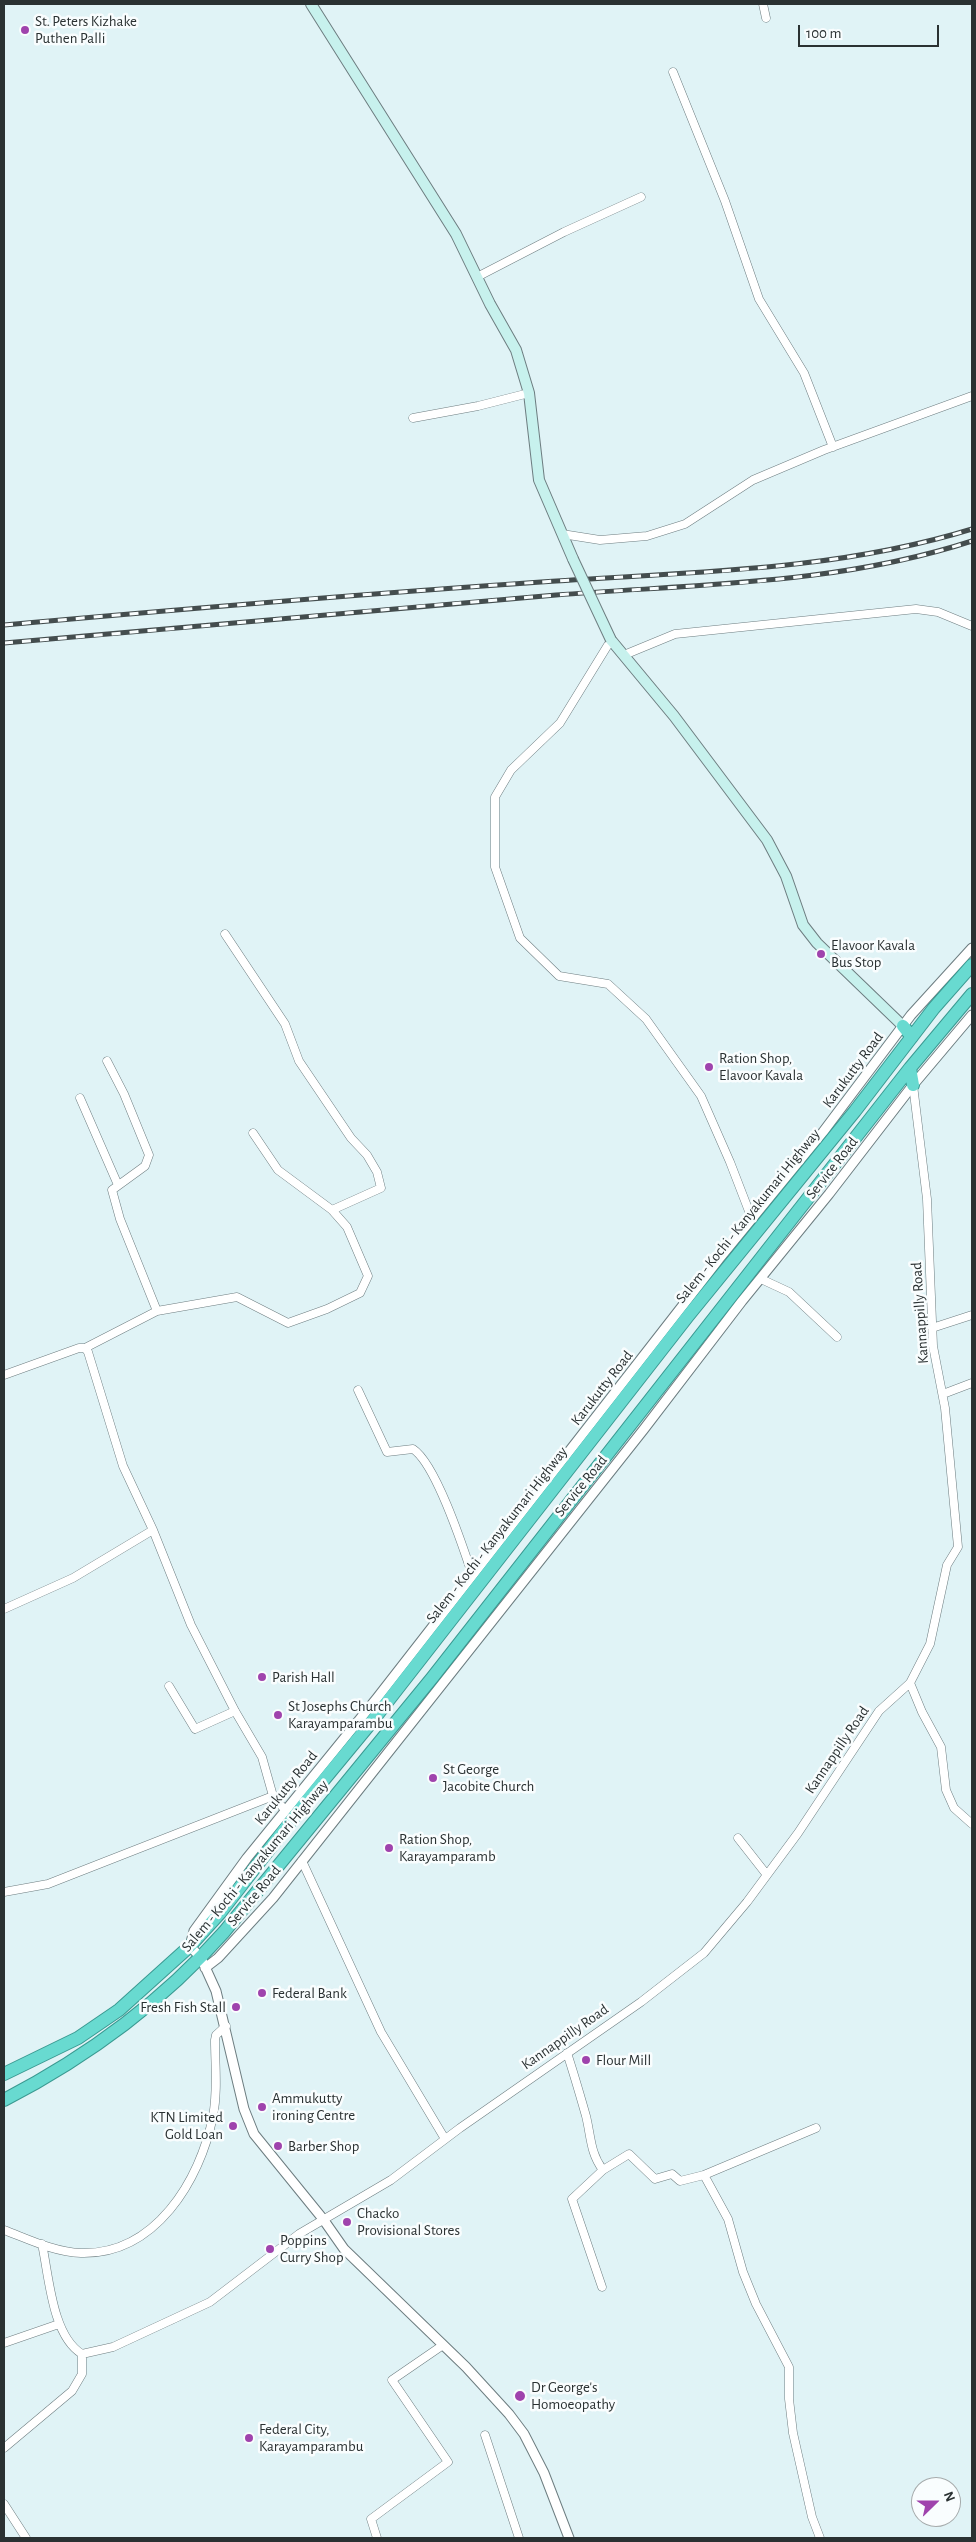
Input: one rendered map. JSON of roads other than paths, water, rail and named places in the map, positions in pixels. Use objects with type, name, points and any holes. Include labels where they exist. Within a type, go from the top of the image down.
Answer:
[{"type":"highway","name":"Salem - Kochi - Kanyakumari Highway","points":[[4,2074],[78,2038],[118,2010],[190,1946],[220,1913],[308,1798],[370,1724],[688,1316],[972,965]]},
{"type":"highway","name":"Salem - Kochi - Kanyakumari Highway","points":[[4,2100],[30,2088],[137,2016],[203,1963],[426,1686],[910,1068],[972,994]]},
{"type":"highway","points":[[903,1026],[912,1037]]},
{"type":"highway","points":[[910,1068],[913,1085]]},
{"type":"main road","points":[[311,4],[456,234],[516,350],[529,393],[539,480],[611,640],[674,716],[767,840],[786,876],[803,925],[817,943],[903,1026]]},
{"type":"street","points":[[763,4],[766,18]]},
{"type":"street","points":[[673,72],[725,201],[759,299],[804,373],[833,447]]},
{"type":"street","points":[[477,277],[564,232],[641,197]]},
{"type":"street","points":[[413,418],[478,406],[529,393]]},
{"type":"street","points":[[562,534],[600,540],[646,536],[677,527],[728,498],[752,480],[833,447],[972,396]]},
{"type":"street","points":[[624,655],[675,634],[916,608],[938,612],[972,626]]},
{"type":"street","points":[[611,640],[560,723],[511,770],[495,797],[495,867],[520,938],[559,976],[608,984],[646,1018],[701,1096],[730,1162],[752,1219]]},
{"type":"street","points":[[225,934],[285,1024],[300,1061],[351,1138],[367,1155],[377,1172],[381,1188],[332,1210]]},
{"type":"street","name":"Karukutty Road","points":[[190,1946],[194,1931],[285,1810],[378,1698],[472,1574],[823,1132],[903,1026],[972,948]]},
{"type":"street","name":"Service Road","points":[[203,1963],[218,1958],[246,1929],[302,1861],[830,1194],[913,1085],[972,1015]]},
{"type":"street","points":[[107,1060],[124,1094],[149,1155],[145,1166],[112,1190],[120,1218],[157,1311]]},
{"type":"street","name":"Kannappilly Road","points":[[82,2354],[113,2347],[198,2309],[222,2294],[276,2250],[323,2219],[391,2180],[445,2139],[641,2002],[704,1953],[798,1833],[879,1711],[910,1683],[930,1644],[947,1565],[958,1547],[943,1394],[933,1346],[926,1199],[913,1085]]},
{"type":"street","points":[[80,1098],[118,1185]]},
{"type":"street","points":[[4,1375],[84,1348],[157,1311],[237,1297],[288,1323],[327,1309],[360,1293],[368,1276],[347,1227],[332,1210],[278,1170],[253,1133]]},
{"type":"street","points":[[761,1279],[789,1292],[836,1336]]},
{"type":"street","points":[[932,1328],[972,1315]]},
{"type":"street","points":[[84,1348],[92,1363],[123,1466],[153,1530],[191,1625],[235,1712],[262,1757],[273,1796],[285,1810]]},
{"type":"street","points":[[943,1394],[972,1383]]},
{"type":"street","points":[[358,1390],[387,1452],[413,1449],[428,1469],[457,1526],[472,1574]]},
{"type":"street","points":[[4,1610],[74,1578],[153,1530]]},
{"type":"street","points":[[910,1683],[922,1712],[941,1747],[946,1790],[954,1808],[972,1824]]},
{"type":"street","points":[[169,1686],[195,1729],[235,1712]]},
{"type":"street","points":[[4,1892],[48,1884],[273,1796]]},
{"type":"street","points":[[738,1838],[767,1875]]},
{"type":"street","points":[[302,1861],[381,2032],[445,2139]]},
{"type":"street","points":[[190,1946],[203,1963],[216,1990],[244,2108],[254,2134],[323,2219],[344,2249],[509,2414],[524,2434],[544,2473],[569,2538]]},
{"type":"street","points":[[4,2230],[42,2244],[80,2253],[98,2252],[116,2247],[136,2238],[153,2227],[176,2204],[193,2175],[210,2130],[216,2087],[215,2040],[216,2034],[226,2026]]},
{"type":"street","points":[[567,2053],[579,2090],[591,2147],[596,2161],[603,2170]]},
{"type":"street","points":[[602,2287],[572,2199],[603,2170],[629,2154],[655,2179],[672,2174],[680,2181],[704,2175],[816,2128]]},
{"type":"street","points":[[704,2175],[728,2219],[743,2272],[756,2304],[789,2367],[789,2399],[793,2433],[810,2510],[820,2538]]},
{"type":"street","points":[[4,2448],[72,2391],[82,2374],[82,2354],[72,2346],[59,2324],[42,2244]]},
{"type":"street","points":[[4,2343],[59,2324]]},
{"type":"street","points":[[377,2538],[371,2519],[448,2462],[392,2380],[443,2346]]},
{"type":"street","points":[[485,2435],[519,2538]]},
{"type":"street","points":[[4,2504],[26,2538]]},
{"type":"railway","points":[[4,625],[407,592],[758,568],[866,554],[972,529]]},
{"type":"railway","points":[[4,643],[556,595],[714,585],[818,575],[921,556],[972,541]]},
{"type":"place","name":"St. Peters Kizhake Puthen Palli","points":[[25,30]]},
{"type":"place","name":"Elavoor Kavala Bus Stop","points":[[821,954]]},
{"type":"place","name":"Ration Shop, Elavoor Kavala","points":[[709,1067]]},
{"type":"place","name":"Parish Hall","points":[[262,1677]]},
{"type":"place","name":"St Josephs Church Karayamparambu","points":[[278,1715]]},
{"type":"place","name":"St George Jacobite Church","points":[[433,1778]]},
{"type":"place","name":"Ration Shop, Karayamparamb","points":[[389,1848]]},
{"type":"place","name":"Federal Bank","points":[[262,1993]]},
{"type":"place","name":"Fresh Fish Stall","points":[[236,2007]]},
{"type":"place","name":"Flour Mill","points":[[586,2060]]},
{"type":"place","name":"Ammukutty ironing Centre","points":[[262,2107]]},
{"type":"place","name":"KTN Limited Gold Loan","points":[[233,2126]]},
{"type":"place","name":"Barber Shop","points":[[278,2146]]},
{"type":"place","name":"Chacko Provisional Stores","points":[[347,2222]]},
{"type":"place","name":"Poppins Curry Shop","points":[[270,2249]]},
{"type":"place","name":"Dr George's Homoeopathy","points":[[520,2396]]},
{"type":"place","name":"Federal City, Karayamparambu","points":[[249,2438]]}]
